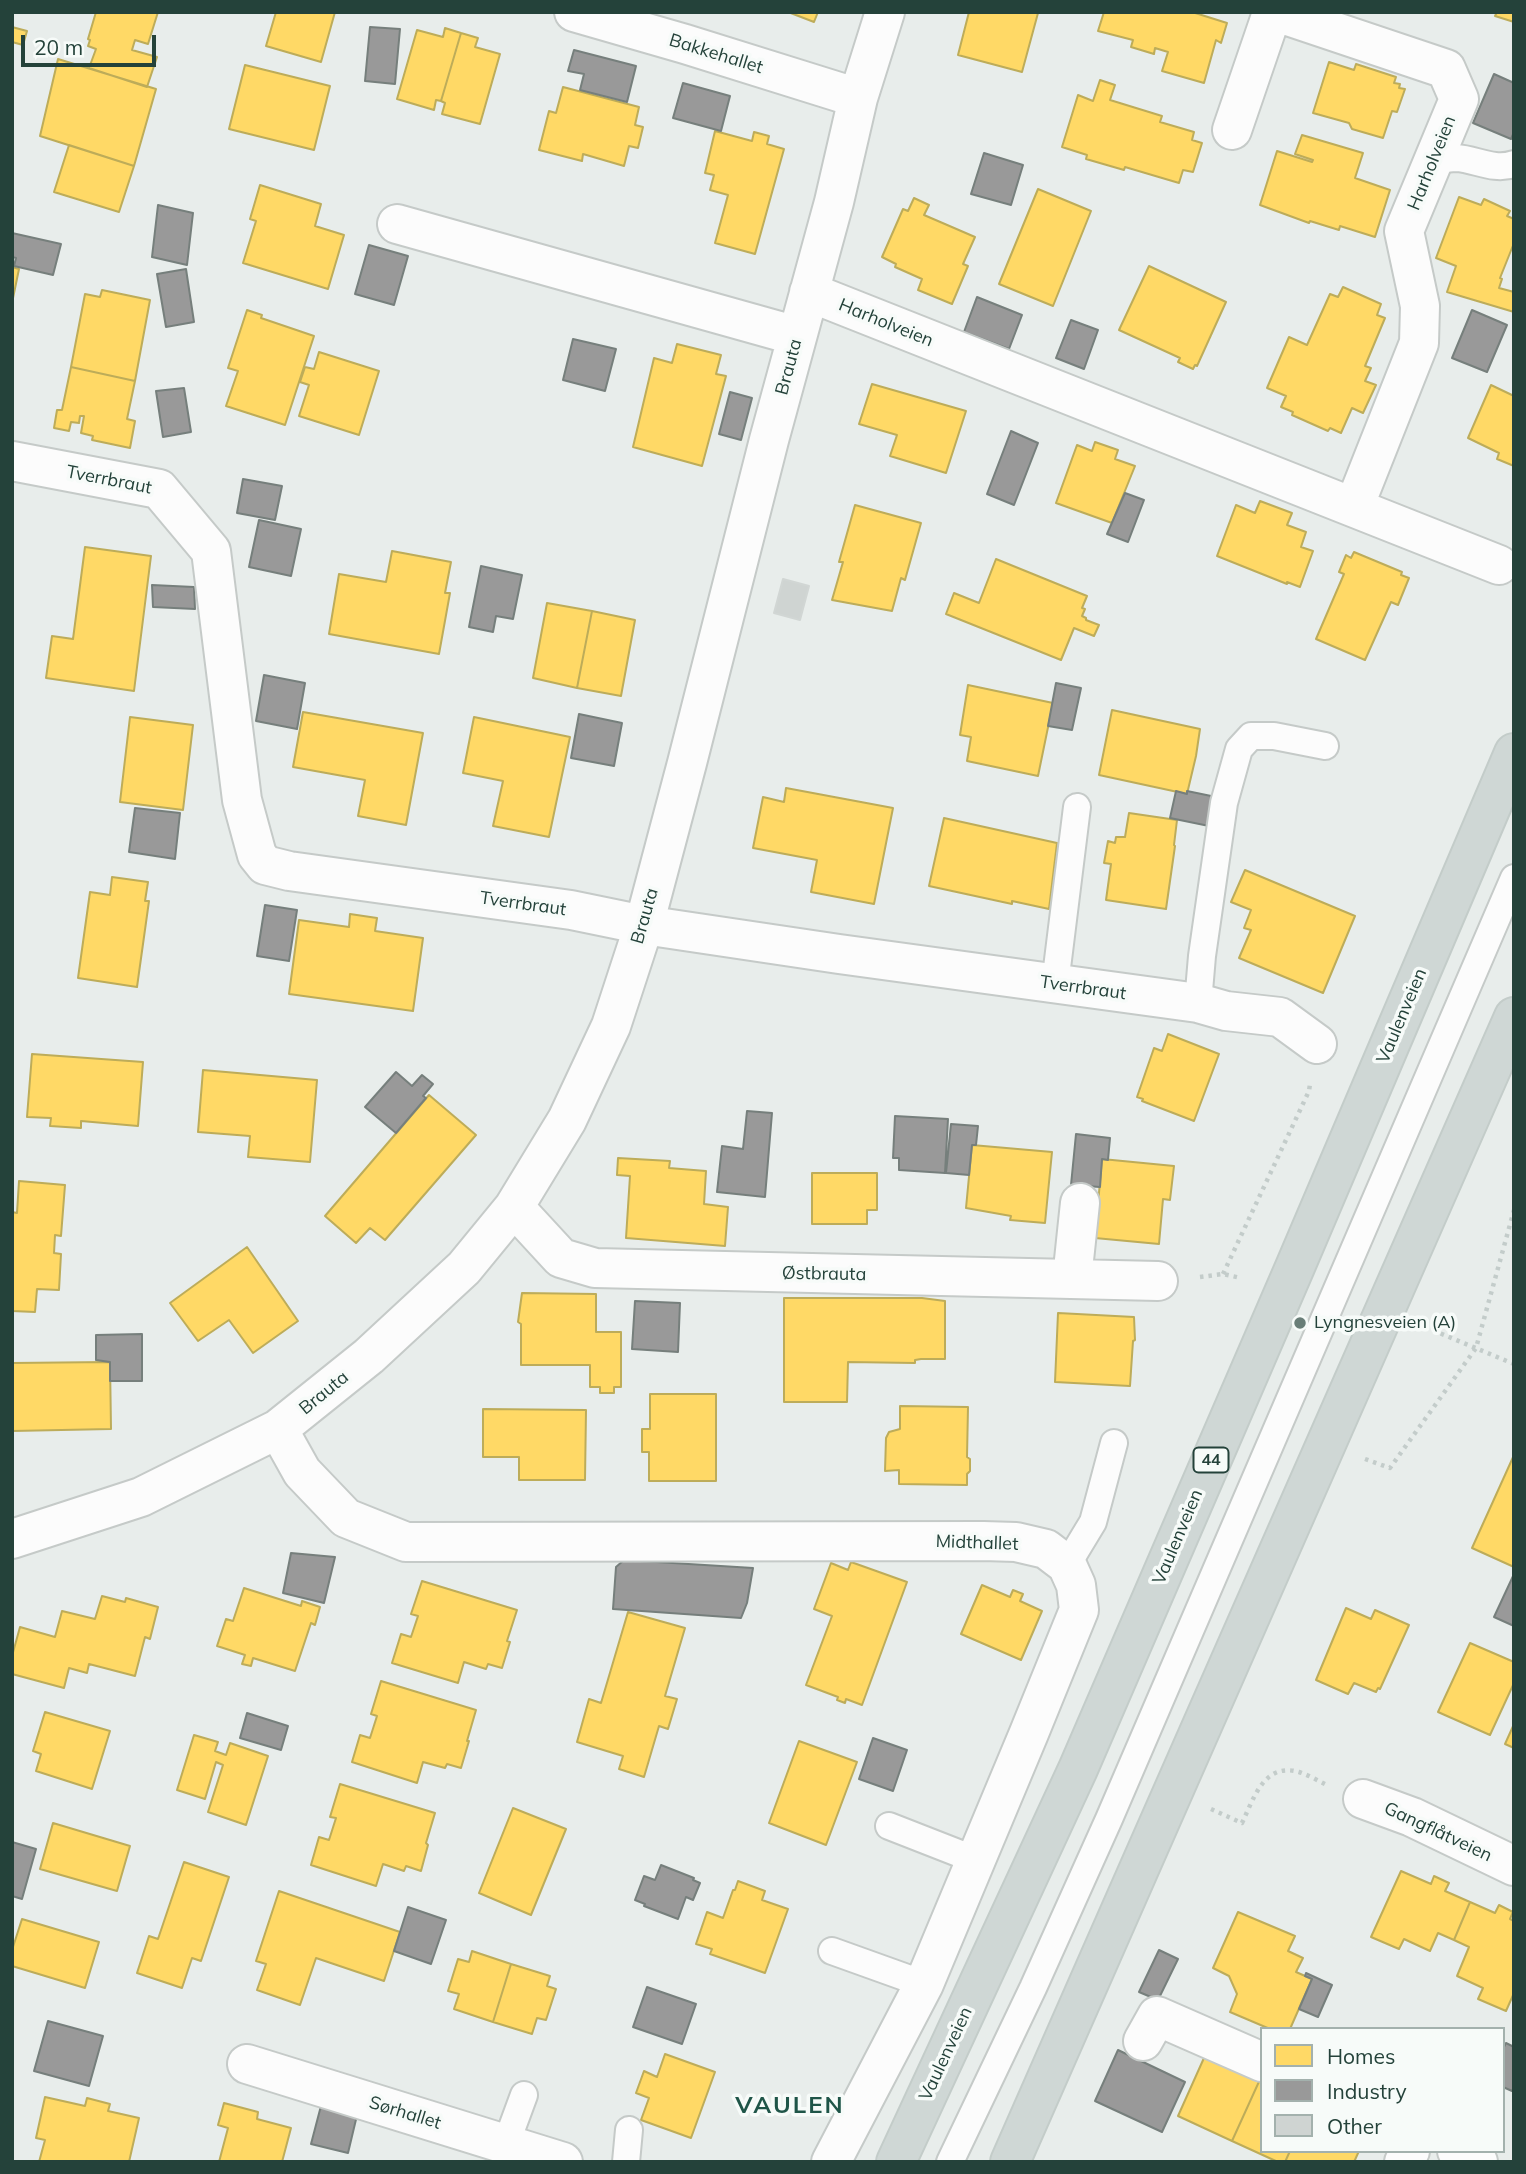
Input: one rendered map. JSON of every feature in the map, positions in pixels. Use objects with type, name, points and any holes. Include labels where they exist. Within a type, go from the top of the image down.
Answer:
[{"type":"main road","name":"Vaulenveien","points":[[896,2162],[1078,1769],[1514,753]]},
{"type":"main road","points":[[1010,2162],[1514,1017]]},
{"type":"street","name":"Bakkehallet","points":[[574,12],[858,99]]},
{"type":"street","name":"Brauta","points":[[12,1539],[141,1497],[278,1429],[369,1356],[464,1268],[514,1207],[567,1120],[611,1027],[643,925],[834,202],[858,99],[886,12]]},
{"type":"street","name":"Harholveien","points":[[1231,130],[1271,16],[1288,16],[1446,69],[1459,99],[1404,231],[1420,306],[1419,342],[1354,508]]},
{"type":"street","points":[[397,224],[797,336]]},
{"type":"street","name":"Harholveien","points":[[809,292],[1499,565]]},
{"type":"street","name":"Tverrbraut","points":[[12,461],[159,489],[211,551],[242,800],[257,856],[265,865],[289,871],[571,911],[643,925],[1055,984],[1213,1018],[1280,1017],[1317,1044]]},
{"type":"street","points":[[1072,1279],[1080,1203]]},
{"type":"street","name":"Østbrauta","points":[[514,1207],[561,1258],[595,1268],[1158,1281]]},
{"type":"street","name":"Midthallet","points":[[278,1429],[302,1472],[346,1518],[406,1542],[1016,1542],[1046,1549],[1067,1565]]},
{"type":"street","points":[[831,2162],[924,1984],[1079,1609],[1076,1585],[1067,1565]]},
{"type":"street","name":"Gangflåtveien","points":[[1363,1799],[1412,1817],[1514,1866]]},
{"type":"street","points":[[1143,2041],[1157,2015],[1260,2061]]},
{"type":"street","name":"Sørhallet","points":[[247,2064],[563,2162]]},
{"type":"lane","points":[[1433,161],[1457,158],[1492,166],[1505,167],[1514,164]]},
{"type":"lane","points":[[1213,1018],[1202,956],[1224,803],[1239,748],[1251,736],[1274,736],[1325,746]]},
{"type":"lane","points":[[1055,984],[1077,807]]},
{"type":"lane","points":[[950,2162],[1104,1831],[1514,878]]},
{"type":"lane","points":[[1067,1565],[1093,1522],[1114,1443]]},
{"type":"lane","points":[[889,1826],[976,1860]]},
{"type":"lane","points":[[832,1951],[924,1984]]},
{"type":"lane","points":[[506,2144],[524,2095]]},
{"type":"lane","points":[[626,2162],[629,2130]]},
{"type":"path","points":[[1223,1274],[1309,1091],[1317,1044]]},
{"type":"path","points":[[1355,1455],[1390,1468],[1476,1348],[1514,1210]]},
{"type":"path","points":[[1425,1327],[1514,1364]]},
{"type":"path","points":[[1204,1805],[1242,1823],[1262,1783],[1268,1776],[1284,1770],[1299,1772],[1363,1799]]},
{"type":"building: Homes","points":[[96,12],[158,12],[148,44],[135,40],[132,50],[157,57],[147,87],[89,68],[96,49],[88,46],[88,39]]},
{"type":"building: Homes","points":[[276,12],[335,12],[321,62],[266,46]]},
{"type":"building: Homes","points":[[788,12],[818,12],[814,22]]},
{"type":"building: Homes","points":[[969,12],[1038,13],[1022,72],[958,55]]},
{"type":"building: Homes","points":[[1104,12],[1192,12],[1227,23],[1221,43],[1216,40],[1204,83],[1162,71],[1168,52],[1155,48],[1154,54],[1131,47],[1133,40],[1098,31]]},
{"type":"building: Homes","points":[[1497,12],[1514,12],[1514,22],[1495,16]]},
{"type":"building: Homes","points":[[12,27],[27,31],[23,45],[12,42]]},
{"type":"building: Homes","points":[[445,28],[461,33],[441,101],[436,100],[434,110],[397,99],[417,30],[443,37]]},
{"type":"building: Homes","points":[[461,33],[478,38],[475,47],[500,54],[480,124],[442,114],[445,103],[441,101]]},
{"type":"building: Homes","points":[[58,59],[156,89],[134,166],[40,136]]},
{"type":"building: Homes","points":[[1329,62],[1354,70],[1356,64],[1396,77],[1394,83],[1405,89],[1397,112],[1392,111],[1383,138],[1352,129],[1349,123],[1313,113]]},
{"type":"building: Homes","points":[[245,65],[330,86],[314,150],[229,129]]},
{"type":"building: Homes","points":[[1100,80],[1115,85],[1110,100],[1162,116],[1160,122],[1194,132],[1192,140],[1202,143],[1193,172],[1183,170],[1179,183],[1086,159],[1087,155],[1062,147],[1078,95],[1093,101]]},
{"type":"building: Homes","points":[[563,87],[639,107],[635,125],[643,127],[638,148],[629,146],[624,166],[583,154],[582,161],[539,150],[549,111],[556,113]]},
{"type":"building: Homes","points":[[715,131],[752,141],[754,132],[769,136],[767,144],[784,149],[755,254],[715,243],[728,195],[710,190],[714,175],[705,173]]},
{"type":"building: Homes","points":[[1302,135],[1363,153],[1355,178],[1390,190],[1375,237],[1340,226],[1339,230],[1310,221],[1309,223],[1260,205],[1277,151],[1312,162],[1313,160],[1295,154]]},
{"type":"building: Homes","points":[[69,145],[134,166],[119,212],[54,192]]},
{"type":"building: Homes","points":[[260,185],[321,204],[315,226],[344,235],[328,289],[243,263],[256,221],[250,219]]},
{"type":"building: Homes","points":[[1038,189],[1091,211],[1053,306],[999,284]]},
{"type":"building: Homes","points":[[1459,197],[1481,205],[1484,199],[1510,211],[1507,216],[1514,219],[1514,243],[1500,278],[1499,288],[1514,292],[1514,312],[1447,292],[1456,266],[1436,258]]},
{"type":"building: Homes","points":[[914,198],[929,205],[924,215],[975,237],[963,264],[968,266],[952,304],[918,290],[922,279],[895,267],[896,264],[882,257],[903,209],[908,211]]},
{"type":"building: Homes","points":[[1149,266],[1226,302],[1197,366],[1193,369],[1178,362],[1180,358],[1119,330]]},
{"type":"building: Homes","points":[[12,267],[19,269],[12,303]]},
{"type":"building: Homes","points":[[1343,287],[1381,304],[1377,315],[1385,318],[1365,366],[1371,368],[1365,381],[1376,385],[1363,413],[1352,408],[1341,433],[1330,428],[1328,431],[1292,415],[1293,412],[1281,407],[1286,396],[1267,388],[1289,337],[1307,345],[1330,294],[1338,297]]},
{"type":"building: Homes","points":[[102,290],[150,300],[135,381],[71,367],[85,294],[100,297]]},
{"type":"building: Homes","points":[[247,310],[262,315],[261,318],[314,336],[285,425],[226,406],[238,371],[228,368]]},
{"type":"building: Homes","points":[[677,344],[721,355],[716,374],[726,376],[702,466],[633,447],[654,358],[672,363]]},
{"type":"building: Homes","points":[[319,352],[379,371],[359,435],[299,416],[309,385],[300,382],[305,367],[314,369]]},
{"type":"building: Homes","points":[[71,367],[135,381],[127,419],[135,421],[130,448],[92,440],[93,436],[81,433],[84,416],[80,416],[79,423],[71,422],[69,431],[54,428],[57,410],[62,410]]},
{"type":"building: Homes","points":[[872,384],[966,411],[946,473],[890,456],[897,435],[859,424]]},
{"type":"building: Homes","points":[[1491,385],[1514,396],[1514,466],[1497,459],[1499,453],[1468,438]]},
{"type":"building: Homes","points":[[1095,442],[1118,450],[1115,459],[1135,466],[1112,523],[1056,503],[1077,445],[1092,451]]},
{"type":"building: Homes","points":[[1260,501],[1292,513],[1287,525],[1306,532],[1301,547],[1313,551],[1300,587],[1217,556],[1236,505],[1255,513]]},
{"type":"building: Homes","points":[[855,505],[921,523],[905,580],[901,578],[892,611],[832,600],[843,562],[839,562]]},
{"type":"building: Homes","points":[[85,547],[151,556],[134,691],[46,678],[52,636],[73,639]]},
{"type":"building: Homes","points":[[392,551],[451,562],[445,593],[450,593],[439,654],[329,634],[339,574],[386,582]]},
{"type":"building: Homes","points":[[1354,552],[1402,572],[1401,575],[1409,578],[1398,605],[1391,602],[1365,660],[1316,639],[1344,574],[1339,572],[1346,555],[1351,558]]},
{"type":"building: Homes","points":[[996,559],[1087,596],[1082,616],[1099,625],[1094,636],[1074,628],[1061,660],[946,614],[954,593],[979,603]]},
{"type":"building: Homes","points":[[547,603],[592,611],[577,688],[533,678]]},
{"type":"building: Homes","points":[[592,611],[635,620],[621,696],[577,688]]},
{"type":"building: Homes","points":[[968,685],[1053,703],[1038,776],[967,761],[971,737],[960,735]]},
{"type":"building: Homes","points":[[1112,710],[1200,729],[1187,794],[1099,775]]},
{"type":"building: Homes","points":[[303,712],[423,733],[406,825],[358,816],[365,780],[293,767]]},
{"type":"building: Homes","points":[[130,717],[193,725],[183,810],[120,802]]},
{"type":"building: Homes","points":[[474,717],[570,737],[549,837],[493,826],[503,781],[463,773]]},
{"type":"building: Homes","points":[[786,788],[893,808],[874,904],[811,892],[817,860],[753,848],[763,797],[784,802]]},
{"type":"building: Homes","points":[[1129,813],[1177,820],[1166,909],[1106,900],[1111,864],[1104,863],[1108,841],[1115,843],[1116,837],[1125,837]]},
{"type":"building: Homes","points":[[944,818],[1057,843],[1049,909],[929,886]]},
{"type":"building: Homes","points":[[1245,870],[1355,916],[1323,993],[1239,958],[1251,930],[1244,928],[1251,910],[1231,902]]},
{"type":"building: Homes","points":[[112,877],[148,882],[145,901],[149,901],[137,987],[78,978],[90,892],[110,895]]},
{"type":"building: Homes","points":[[350,914],[377,918],[375,931],[423,938],[413,1011],[289,994],[299,920],[349,927]]},
{"type":"building: Homes","points":[[1168,1034],[1219,1054],[1194,1121],[1137,1097],[1154,1048],[1162,1051]]},
{"type":"building: Homes","points":[[32,1054],[143,1062],[138,1126],[81,1121],[81,1128],[50,1126],[51,1118],[27,1117]]},
{"type":"building: Homes","points":[[203,1070],[317,1080],[310,1162],[248,1157],[250,1136],[198,1132]]},
{"type":"building: Homes","points":[[429,1095],[476,1135],[385,1240],[370,1228],[356,1243],[325,1216]]},
{"type":"building: Homes","points":[[972,1145],[1052,1152],[1045,1223],[1010,1220],[1011,1216],[966,1208]]},
{"type":"building: Homes","points":[[618,1158],[670,1161],[669,1168],[706,1171],[704,1204],[728,1207],[725,1246],[626,1238],[630,1176],[617,1175]]},
{"type":"building: Homes","points":[[1102,1159],[1174,1166],[1170,1200],[1163,1199],[1159,1244],[1095,1238]]},
{"type":"building: Homes","points":[[812,1173],[877,1173],[877,1210],[867,1210],[867,1224],[812,1224]]},
{"type":"building: Homes","points":[[19,1181],[65,1185],[61,1236],[55,1235],[54,1253],[61,1254],[59,1290],[37,1289],[35,1312],[12,1311],[12,1212],[17,1213]]},
{"type":"building: Homes","points":[[247,1247],[298,1321],[253,1353],[229,1320],[198,1341],[170,1303]]},
{"type":"building: Homes","points":[[522,1293],[596,1294],[596,1332],[621,1332],[621,1387],[614,1387],[614,1393],[600,1393],[600,1387],[590,1387],[590,1365],[521,1365],[521,1324],[518,1322]]},
{"type":"building: Homes","points":[[784,1298],[922,1298],[945,1301],[945,1359],[921,1359],[915,1360],[915,1363],[848,1362],[847,1402],[784,1402]]},
{"type":"building: Homes","points":[[1058,1313],[1134,1317],[1135,1340],[1130,1386],[1055,1382]]},
{"type":"building: Homes","points":[[110,1362],[111,1429],[12,1431],[12,1363]]},
{"type":"building: Homes","points":[[650,1394],[716,1394],[716,1481],[649,1481],[649,1452],[642,1452],[642,1429],[650,1429]]},
{"type":"building: Homes","points":[[900,1406],[968,1407],[967,1457],[970,1459],[970,1471],[967,1474],[967,1485],[899,1484],[899,1470],[885,1471],[886,1438],[889,1432],[900,1429]]},
{"type":"building: Homes","points":[[483,1409],[586,1410],[585,1480],[519,1480],[519,1457],[483,1457]]},
{"type":"building: Homes","points":[[1514,1455],[1514,1567],[1472,1548]]},
{"type":"building: Homes","points":[[851,1562],[907,1582],[862,1705],[846,1699],[845,1703],[837,1700],[838,1697],[806,1685],[832,1616],[814,1609],[831,1563],[848,1570]]},
{"type":"building: Homes","points":[[422,1581],[517,1610],[502,1668],[488,1664],[486,1669],[464,1662],[458,1683],[392,1663],[401,1634],[411,1637],[418,1616],[411,1614]]},
{"type":"building: Homes","points":[[982,1585],[1010,1597],[1013,1590],[1023,1594],[1020,1601],[1042,1611],[1021,1660],[961,1634]]},
{"type":"building: Homes","points":[[244,1588],[301,1606],[302,1601],[320,1607],[315,1625],[311,1623],[295,1671],[253,1658],[251,1666],[242,1664],[245,1655],[217,1646],[226,1619],[233,1621]]},
{"type":"building: Homes","points":[[102,1596],[125,1602],[126,1598],[158,1607],[150,1639],[145,1637],[135,1676],[89,1664],[87,1673],[69,1668],[64,1688],[12,1674],[12,1656],[20,1627],[55,1637],[62,1611],[95,1619]]},
{"type":"building: Homes","points":[[1346,1608],[1371,1619],[1375,1610],[1409,1625],[1380,1689],[1376,1692],[1354,1683],[1348,1694],[1316,1680]]},
{"type":"building: Homes","points":[[628,1612],[685,1628],[665,1696],[677,1699],[668,1729],[659,1726],[644,1777],[619,1769],[623,1756],[577,1742],[589,1699],[601,1703]]},
{"type":"building: Homes","points":[[1470,1643],[1514,1662],[1514,1683],[1490,1735],[1438,1712]]},
{"type":"building: Homes","points":[[381,1681],[476,1710],[461,1768],[447,1764],[445,1768],[423,1762],[417,1783],[352,1762],[360,1735],[370,1738],[377,1716],[371,1714]]},
{"type":"building: Homes","points":[[45,1712],[110,1731],[92,1789],[36,1771],[41,1754],[33,1751]]},
{"type":"building: Homes","points":[[1514,1724],[1514,1748],[1505,1744]]},
{"type":"building: Homes","points":[[194,1735],[218,1742],[215,1751],[226,1755],[230,1743],[268,1756],[246,1825],[208,1812],[223,1765],[216,1762],[205,1799],[177,1790]]},
{"type":"building: Homes","points":[[799,1741],[857,1762],[826,1845],[769,1823]]},
{"type":"building: Homes","points":[[340,1784],[435,1813],[421,1871],[406,1866],[404,1871],[383,1864],[376,1886],[311,1865],[319,1837],[329,1840],[336,1818],[330,1817]]},
{"type":"building: Homes","points":[[513,1808],[566,1829],[531,1915],[479,1893]]},
{"type":"building: Homes","points":[[53,1823],[130,1846],[117,1891],[40,1869]]},
{"type":"building: Homes","points":[[184,1862],[229,1877],[201,1961],[192,1958],[182,1988],[137,1973],[149,1936],[158,1939]]},
{"type":"building: Homes","points":[[1401,1871],[1431,1884],[1434,1876],[1449,1883],[1445,1891],[1470,1902],[1454,1940],[1438,1933],[1430,1951],[1404,1939],[1399,1949],[1371,1937]]},
{"type":"building: Homes","points":[[738,1881],[765,1891],[762,1900],[788,1909],[765,1973],[710,1954],[712,1949],[696,1944],[707,1912],[723,1918]]},
{"type":"building: Homes","points":[[279,1891],[400,1932],[384,1981],[316,1958],[300,2005],[257,1990],[266,1964],[256,1961]]},
{"type":"building: Homes","points":[[1470,1902],[1495,1913],[1499,1905],[1513,1912],[1510,1919],[1514,1921],[1514,1993],[1506,2011],[1478,1999],[1483,1988],[1457,1976],[1469,1947],[1454,1940]]},
{"type":"building: Homes","points":[[1238,1912],[1295,1936],[1288,1951],[1303,1958],[1296,1972],[1312,1979],[1291,2027],[1265,2027],[1230,2012],[1237,1994],[1229,1976],[1213,1968]]},
{"type":"building: Homes","points":[[22,1919],[99,1942],[85,1988],[12,1966],[12,1950]]},
{"type":"building: Homes","points":[[472,1951],[511,1964],[493,2022],[454,2009],[459,1994],[448,1991],[458,1959],[469,1962]]},
{"type":"building: Homes","points":[[511,1964],[550,1976],[547,1986],[556,1989],[546,2020],[537,2018],[532,2034],[493,2022]]},
{"type":"building: Homes","points":[[1208,2049],[1260,2074],[1232,2141],[1178,2116]]},
{"type":"building: Homes","points":[[665,2054],[715,2072],[691,2138],[641,2120],[649,2098],[636,2093],[644,2071],[657,2077]]},
{"type":"building: Homes","points":[[1260,2079],[1260,2153],[1289,2153],[1285,2162],[1278,2162],[1232,2141]]},
{"type":"building: Homes","points":[[45,2097],[85,2106],[87,2098],[110,2104],[108,2111],[139,2118],[129,2162],[39,2162],[45,2140],[36,2138]]},
{"type":"building: Homes","points":[[224,2103],[258,2112],[257,2119],[291,2128],[282,2162],[219,2162],[228,2128],[218,2125]]},
{"type":"building: Homes","points":[[1289,2153],[1358,2153],[1354,2162],[1285,2162]]},
{"type":"building: Industry","points":[[370,27],[400,29],[395,84],[365,81]]},
{"type":"building: Industry","points":[[574,50],[636,66],[627,102],[580,90],[584,74],[568,71]]},
{"type":"building: Industry","points":[[1494,74],[1514,83],[1514,132],[1511,139],[1473,123]]},
{"type":"building: Industry","points":[[683,83],[730,96],[721,131],[673,118]]},
{"type":"building: Industry","points":[[984,153],[1023,165],[1011,205],[971,194]]},
{"type":"building: Industry","points":[[158,205],[193,213],[187,265],[152,257]]},
{"type":"building: Industry","points":[[12,233],[61,244],[53,275],[14,266],[16,258],[12,257]]},
{"type":"building: Industry","points":[[369,245],[408,256],[394,305],[355,294]]},
{"type":"building: Industry","points":[[186,269],[194,322],[166,327],[157,274]]},
{"type":"building: Industry","points":[[977,297],[1022,315],[1009,349],[964,332]]},
{"type":"building: Industry","points":[[1472,310],[1507,325],[1487,372],[1452,358]]},
{"type":"building: Industry","points":[[1071,320],[1098,330],[1084,369],[1056,358]]},
{"type":"building: Industry","points":[[573,339],[616,349],[605,391],[563,380]]},
{"type":"building: Industry","points":[[184,388],[191,432],[163,437],[156,391]]},
{"type":"building: Industry","points":[[730,392],[752,398],[741,440],[719,434]]},
{"type":"building: Industry","points":[[1011,431],[1038,443],[1014,505],[987,494]]},
{"type":"building: Industry","points":[[243,479],[282,486],[275,520],[237,513]]},
{"type":"building: Industry","points":[[1125,493],[1144,500],[1128,542],[1107,534]]},
{"type":"building: Industry","points":[[259,520],[301,529],[291,576],[249,567]]},
{"type":"building: Industry","points":[[481,566],[522,575],[513,619],[496,616],[493,632],[469,627]]},
{"type":"building: Industry","points":[[152,585],[194,587],[195,609],[153,607]]},
{"type":"building: Industry","points":[[264,675],[305,683],[297,729],[256,721]]},
{"type":"building: Industry","points":[[1056,683],[1081,688],[1072,730],[1048,726]]},
{"type":"building: Industry","points":[[579,714],[622,723],[614,766],[571,758]]},
{"type":"building: Industry","points":[[1176,791],[1216,797],[1209,826],[1170,818]]},
{"type":"building: Industry","points":[[135,808],[180,813],[175,859],[129,852]]},
{"type":"building: Industry","points":[[265,905],[297,910],[289,961],[257,956]]},
{"type":"building: Industry","points":[[396,1072],[412,1086],[422,1075],[433,1084],[423,1096],[426,1098],[396,1133],[365,1107]]},
{"type":"building: Industry","points":[[747,1111],[772,1113],[765,1197],[717,1192],[722,1146],[743,1149]]},
{"type":"building: Industry","points":[[895,1116],[948,1119],[945,1173],[899,1170],[899,1158],[893,1158]]},
{"type":"building: Industry","points":[[951,1124],[978,1126],[976,1145],[972,1145],[969,1175],[946,1173]]},
{"type":"building: Industry","points":[[1076,1134],[1110,1138],[1108,1160],[1102,1159],[1100,1187],[1071,1185]]},
{"type":"building: Industry","points":[[635,1301],[680,1303],[678,1352],[632,1349]]},
{"type":"building: Industry","points":[[142,1334],[142,1381],[110,1381],[110,1362],[96,1360],[96,1335]]},
{"type":"building: Industry","points":[[291,1553],[335,1557],[324,1603],[283,1593]]},
{"type":"building: Industry","points":[[624,1560],[753,1568],[747,1603],[741,1618],[613,1609],[616,1567]]},
{"type":"building: Industry","points":[[1514,1574],[1514,1626],[1494,1617]]},
{"type":"building: Industry","points":[[247,1713],[288,1726],[281,1750],[240,1738]]},
{"type":"building: Industry","points":[[873,1738],[907,1750],[893,1791],[859,1779]]},
{"type":"building: Industry","points":[[12,1842],[36,1849],[22,1899],[12,1896]]},
{"type":"building: Industry","points":[[661,1865],[700,1883],[693,1900],[686,1897],[678,1919],[635,1900],[644,1876],[655,1880]]},
{"type":"building: Industry","points":[[408,1907],[446,1920],[431,1964],[394,1951]]},
{"type":"building: Industry","points":[[1159,1950],[1178,1959],[1158,2000],[1139,1992]]},
{"type":"building: Industry","points":[[1306,1973],[1332,1985],[1318,2017],[1299,2009],[1312,1979],[1305,1976]]},
{"type":"building: Industry","points":[[647,1987],[696,2004],[682,2044],[633,2027]]},
{"type":"building: Industry","points":[[48,2021],[103,2036],[89,2086],[34,2071]]},
{"type":"building: Industry","points":[[1506,2043],[1514,2047],[1512,2091],[1505,2088]]},
{"type":"building: Industry","points":[[1118,2050],[1185,2082],[1162,2132],[1095,2101]]},
{"type":"building: Industry","points":[[322,2102],[358,2111],[348,2153],[311,2144]]},
{"type":"building: Other","points":[[783,579],[809,586],[800,620],[774,613]]},
{"type":"place","name":"Lyngnesveien (A)","points":[[1300,1323]]},
{"type":"district","name":"VAULEN","points":[[790,2106]]}]
